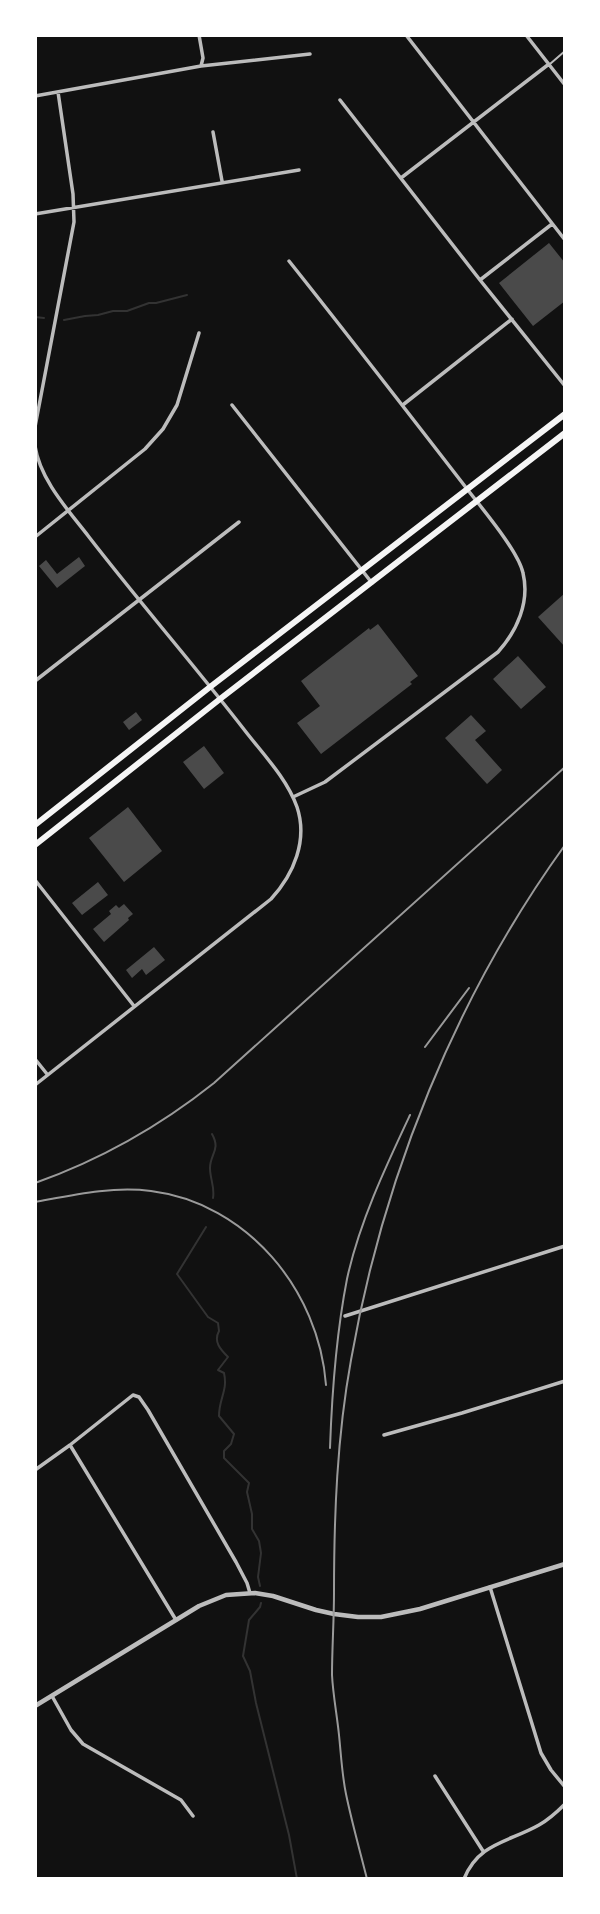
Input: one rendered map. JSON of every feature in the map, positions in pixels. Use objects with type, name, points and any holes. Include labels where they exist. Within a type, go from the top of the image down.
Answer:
[{"type":"main road","points":[[35,825],[565,414]]},
{"type":"main road","points":[[35,845],[565,433]]},
{"type":"street","points":[[200,35],[203,58],[201,66]]},
{"type":"street","points":[[406,35],[565,240]]},
{"type":"street","points":[[526,35],[565,85]]},
{"type":"street","points":[[35,96],[201,66],[310,54]]},
{"type":"street","points":[[401,178],[549,64]]},
{"type":"street","points":[[35,426],[74,222],[58,92]]},
{"type":"street","points":[[340,100],[565,386]]},
{"type":"street","points":[[213,132],[222,182]]},
{"type":"street","points":[[35,214],[299,170]]},
{"type":"street","points":[[480,280],[552,224]]},
{"type":"street","points":[[289,261],[403,405],[517,557],[523,571],[525,587],[517,626],[498,652],[323,784],[293,798]]},
{"type":"street","points":[[403,405],[512,319]]},
{"type":"street","points":[[35,537],[145,449],[163,429],[181,394],[199,333]]},
{"type":"street","points":[[232,405],[372,583]]},
{"type":"street","points":[[35,446],[36,456],[45,474],[69,510],[280,777],[293,798],[301,826],[292,870],[284,886],[271,899],[35,1085]]},
{"type":"street","points":[[35,681],[239,522]]},
{"type":"street","points":[[35,880],[134,1006]]},
{"type":"street","points":[[35,1059],[47,1074]]},
{"type":"street","points":[[345,1316],[565,1246]]},
{"type":"street","points":[[384,1435],[565,1381]]},
{"type":"street","points":[[35,1470],[130,1396],[139,1397],[236,1562],[250,1593]]},
{"type":"street","points":[[70,1445],[176,1620]]},
{"type":"street","points":[[35,1706],[199,1606],[219,1597],[264,1594],[334,1614],[381,1617],[402,1614],[565,1564]]},
{"type":"street","points":[[490,1587],[541,1753],[565,1787]]},
{"type":"street","points":[[52,1696],[71,1730],[83,1744],[181,1800],[193,1816]]},
{"type":"street","points":[[435,1776],[483,1851]]},
{"type":"street","points":[[464,1879],[472,1862],[483,1851],[538,1825],[565,1804]]},
{"type":"lane","points":[[549,64],[565,51]]},
{"type":"building","points":[[549,243],[565,263],[565,301],[533,326],[499,283]]},
{"type":"building","points":[[79,557],[85,566],[57,588],[39,566],[46,560],[57,574]]},
{"type":"building","points":[[565,593],[565,647],[538,617]]},
{"type":"building","points":[[378,624],[418,676],[410,682],[412,684],[321,754],[297,723],[320,706],[301,681],[369,628],[370,630]]},
{"type":"building","points":[[518,656],[546,687],[521,709],[493,679]]},
{"type":"building","points":[[136,712],[142,720],[129,730],[123,722]]},
{"type":"building","points":[[471,715],[486,731],[475,740],[502,770],[487,784],[445,738]]},
{"type":"building","points":[[204,746],[224,773],[204,789],[183,762]]},
{"type":"building","points":[[128,807],[162,851],[124,882],[89,838]]},
{"type":"building","points":[[98,882],[108,895],[82,915],[72,903]]},
{"type":"building","points":[[124,904],[133,914],[104,942],[93,929],[111,914],[109,911],[116,905],[119,908]]},
{"type":"building","points":[[154,947],[165,960],[146,975],[142,969],[132,978],[126,970]]},
{"type":"waterway","points":[[64,320],[127,311],[187,295]]},
{"type":"waterway","points":[[35,317],[44,318]]},
{"type":"waterway","points":[[212,1134],[215,1144],[210,1163],[213,1198]]},
{"type":"waterway","points":[[206,1227],[177,1274],[208,1317],[218,1323],[217,1342],[228,1357],[218,1370],[224,1373],[225,1379],[219,1416],[234,1434],[231,1444],[224,1451],[224,1458],[249,1483],[247,1492],[252,1529],[259,1541],[261,1553],[258,1577],[260,1586]]},
{"type":"waterway","points":[[261,1603],[249,1620],[243,1656],[250,1671],[297,1879]]},
{"type":"railway","points":[[35,1183],[106,1153],[172,1114],[214,1083],[565,767]]},
{"type":"railway","points":[[367,1879],[345,1787],[332,1675],[337,1476],[351,1360],[383,1224],[404,1156],[429,1091],[490,963],[565,845]]},
{"type":"railway","points":[[425,1047],[469,988]]},
{"type":"railway","points":[[330,1448],[335,1363],[352,1258],[366,1216],[410,1115]]},
{"type":"railway","points":[[35,1202],[93,1192],[136,1190],[186,1199],[218,1213],[247,1233],[272,1257],[293,1285],[309,1316],[320,1350],[326,1385]]}]
